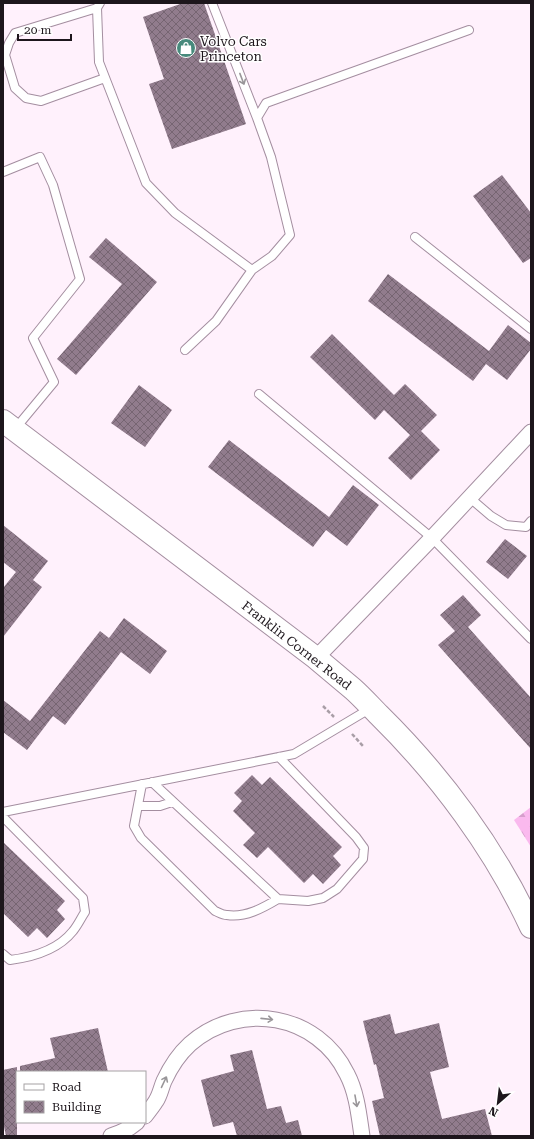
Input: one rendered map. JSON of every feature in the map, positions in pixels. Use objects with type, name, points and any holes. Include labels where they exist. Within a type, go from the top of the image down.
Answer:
[{"type":"main road","name":"Franklin Corner Road","points":[[9,425],[316,658],[354,690],[403,738],[438,780],[471,824],[501,870],[531,926]]},
{"type":"street","points":[[316,658],[432,538],[531,432]]},
{"type":"street","points":[[146,1115],[156,1101],[164,1080],[175,1060],[189,1045],[206,1032],[223,1024],[244,1019],[264,1018],[284,1021],[303,1029],[319,1039],[336,1055],[348,1074],[355,1094],[362,1136]]},
{"type":"street","points":[[111,1136],[132,1127],[136,1123]]},
{"type":"lane","points":[[185,350],[216,321],[252,270],[272,256],[290,235],[271,156],[212,3]]},
{"type":"lane","points":[[105,78],[41,101],[26,98],[15,88],[5,55],[9,43],[15,33],[99,5],[99,62],[146,183],[175,214],[252,270]]},
{"type":"lane","points":[[257,118],[266,103],[469,30]]},
{"type":"lane","points":[[3,172],[40,157],[53,185],[80,279],[33,338],[54,382],[9,425]]},
{"type":"lane","points":[[415,237],[531,329]]},
{"type":"lane","points":[[259,394],[432,538],[531,639]]},
{"type":"lane","points":[[470,498],[491,516],[506,525],[526,527],[531,521]]},
{"type":"lane","points":[[3,812],[294,754],[372,708]]},
{"type":"lane","points":[[142,784],[134,826],[141,838],[214,911],[225,915],[235,915],[258,911],[278,899],[308,901],[323,898],[337,889],[363,859],[364,848],[356,837],[279,757]]},
{"type":"lane","points":[[152,782],[278,899]]},
{"type":"lane","points":[[138,806],[160,806],[172,802]]},
{"type":"lane","points":[[3,817],[83,898],[85,912],[73,931],[58,945],[26,958],[6,961],[3,954]]},
{"type":"green space","points":[[531,807],[531,847],[514,820]]},
{"type":"building","name":"Volvo Cars Princeton","points":[[183,3],[204,3],[246,124],[172,149],[149,84],[164,79],[143,17]]},
{"type":"building","points":[[502,175],[531,213],[531,258],[523,263],[473,196]]},
{"type":"building","points":[[106,238],[157,282],[76,375],[57,359],[122,284],[89,257]]},
{"type":"building","points":[[388,274],[489,351],[508,325],[531,343],[531,349],[507,380],[486,364],[473,381],[368,301]]},
{"type":"building","points":[[332,334],[394,395],[405,384],[437,415],[421,431],[440,450],[411,480],[388,458],[410,435],[384,410],[375,420],[310,357]]},
{"type":"building","points":[[139,385],[172,410],[145,447],[111,423]]},
{"type":"building","points":[[229,440],[329,517],[353,485],[379,505],[347,546],[326,530],[313,547],[208,467]]},
{"type":"building","points":[[3,525],[48,561],[33,580],[42,587],[3,637],[3,588],[16,572],[3,562]]},
{"type":"building","points":[[505,539],[527,556],[508,579],[486,562]]},
{"type":"building","points":[[463,595],[481,615],[468,627],[531,698],[531,749],[438,645],[455,631],[440,615]]},
{"type":"building","points":[[124,618],[167,651],[150,674],[121,652],[65,725],[53,716],[27,750],[3,732],[3,700],[30,721],[100,631],[109,638]]},
{"type":"building","points":[[252,775],[262,785],[270,777],[342,847],[333,856],[341,865],[323,884],[313,874],[304,883],[268,847],[257,858],[243,845],[255,833],[233,811],[242,801],[234,793]]},
{"type":"building","points":[[3,842],[65,901],[57,910],[65,919],[47,938],[37,928],[28,937],[3,913]]},
{"type":"building","points":[[390,1014],[395,1034],[439,1023],[449,1067],[430,1072],[442,1119],[485,1109],[492,1136],[380,1136],[372,1101],[384,1098],[376,1064],[374,1065],[363,1021]]},
{"type":"building","points":[[98,1028],[108,1071],[20,1071],[20,1066],[55,1058],[50,1038]]},
{"type":"building","points":[[252,1050],[267,1109],[281,1106],[286,1123],[298,1120],[302,1136],[237,1136],[233,1122],[213,1127],[201,1080],[234,1071],[230,1055]]},
{"type":"building","points":[[17,1067],[17,1136],[6,1136],[3,1122],[3,1070]]},
{"type":"place","name":"Volvo Cars Princeton","points":[[186,48]]}]
